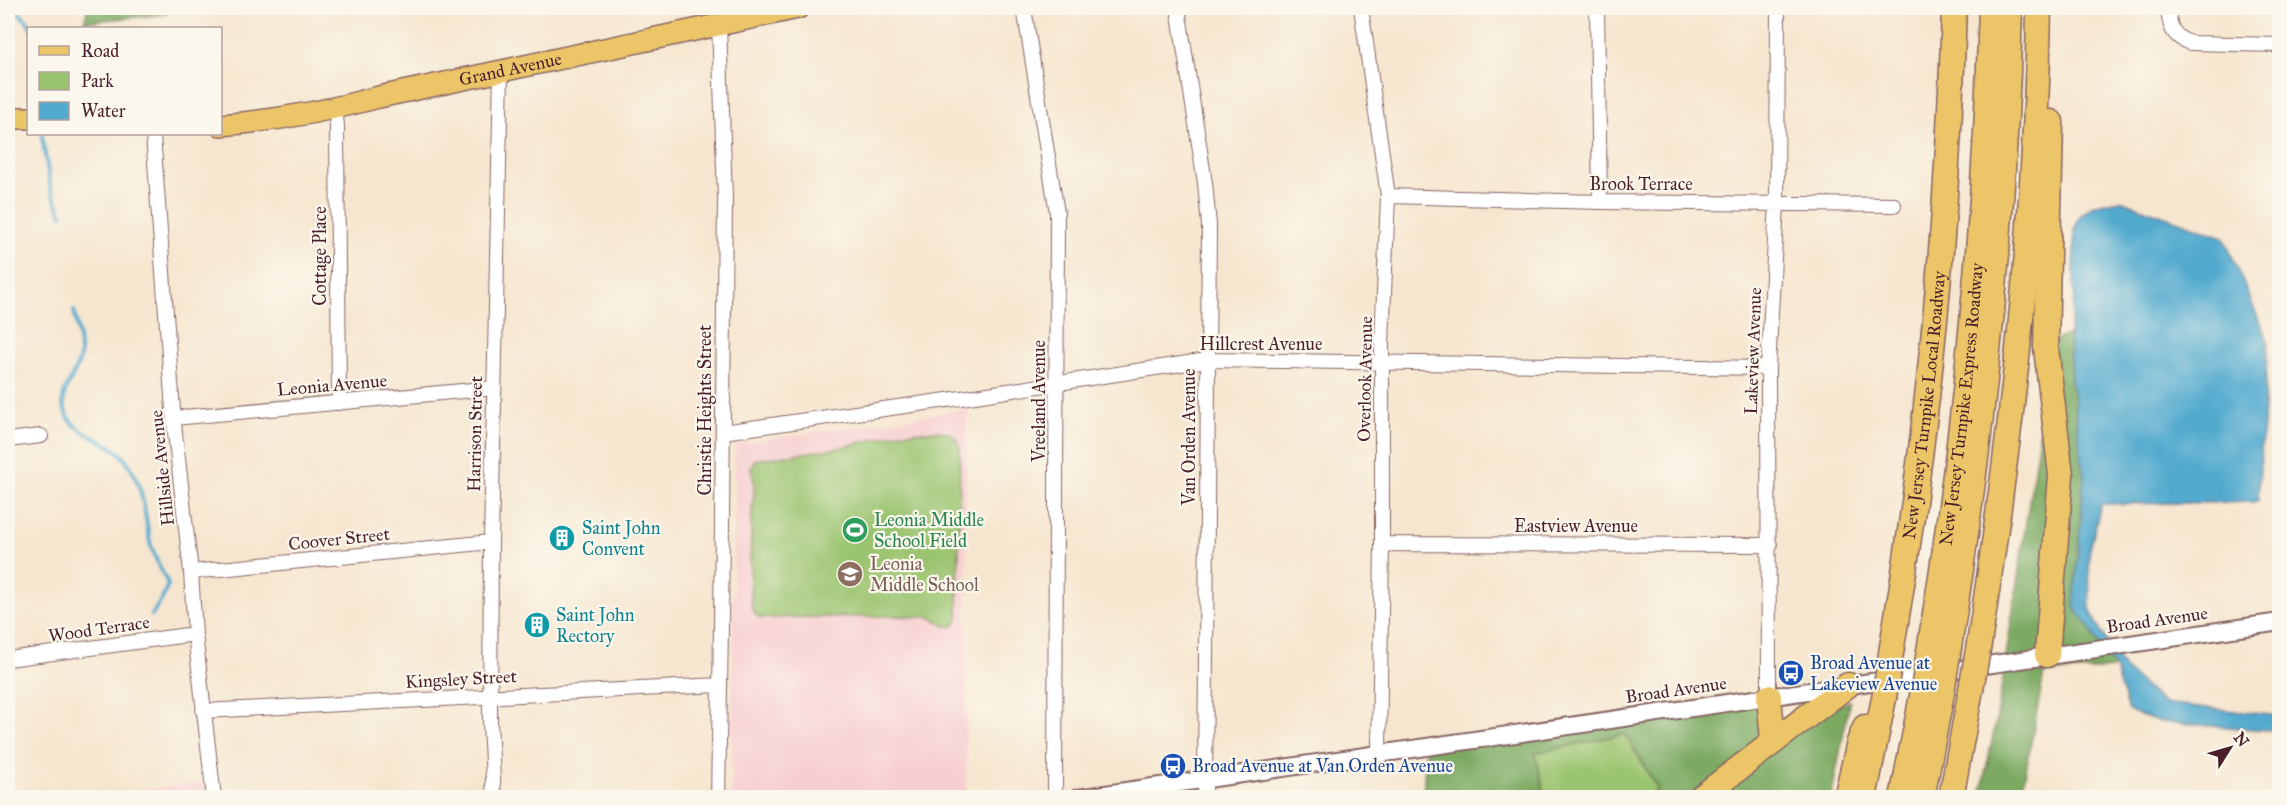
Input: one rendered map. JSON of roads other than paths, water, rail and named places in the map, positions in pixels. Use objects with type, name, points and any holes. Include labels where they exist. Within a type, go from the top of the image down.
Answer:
[{"type":"highway","name":"New Jersey Turnpike Local Roadway","points":[[1864,798],[1880,700],[1888,671],[1918,478],[1936,320],[1949,139],[1954,8]]},
{"type":"highway","name":"New Jersey Turnpike Express Roadway","points":[[1939,650],[1951,513],[1971,335],[1986,135],[1991,8]]},
{"type":"highway","name":"New Jersey Turnpike Express Roadway","points":[[1922,798],[1932,694],[1939,650],[1972,502],[1993,308],[2004,159],[2010,8]]},
{"type":"highway","points":[[1951,798],[1979,644],[2005,465],[2019,345],[2030,202],[2039,8]]},
{"type":"highway","points":[[2038,36],[2051,115],[2046,340],[2061,475],[2047,655]]},
{"type":"highway","points":[[1700,798],[1848,685]]},
{"type":"highway","name":"New Jersey Turnpike Express Roadway","points":[[1902,798],[1932,694]]},
{"type":"highway","points":[[1769,696],[1773,740]]},
{"type":"highway","points":[[1846,798],[1859,742],[1880,700]]},
{"type":"main road","name":"Grand Avenue","points":[[222,124],[287,118],[335,109],[719,23],[798,8]]},
{"type":"main road","points":[[8,118],[27,118]]},
{"type":"street","name":"Vreeland Avenue","points":[[1024,8],[1057,213],[1055,798]]},
{"type":"street","name":"Van Orden Avenue","points":[[1178,8],[1204,172],[1209,225],[1205,798]]},
{"type":"street","name":"Overlook Avenue","points":[[1361,8],[1388,196],[1382,363],[1379,752]]},
{"type":"street","points":[[1597,8],[1600,202]]},
{"type":"street","name":"Lakeview Avenue","points":[[1769,696],[1768,368],[1777,203],[1778,8]]},
{"type":"street","points":[[2168,8],[2169,22],[2175,35],[2190,43],[2280,45]]},
{"type":"street","name":"Christie Heights Street","points":[[717,798],[724,199],[719,23]]},
{"type":"street","name":"Harrison Street","points":[[494,798],[489,695],[501,71]]},
{"type":"street","name":"Cottage Place","points":[[335,109],[339,403]]},
{"type":"street","name":"Hillside Avenue","points":[[153,135],[174,418],[203,711],[214,798]]},
{"type":"street","name":"Brook Terrace","points":[[1388,196],[1600,202],[1894,205]]},
{"type":"street","name":"Hillcrest Avenue","points":[[723,432],[1208,360],[1768,368]]},
{"type":"street","name":"Leonia Avenue","points":[[174,418],[494,388]]},
{"type":"street","points":[[8,440],[41,436]]},
{"type":"street","name":"Coover Street","points":[[191,572],[491,542]]},
{"type":"street","name":"Eastview Avenue","points":[[1382,544],[1770,545]]},
{"type":"street","name":"Broad Avenue","points":[[1078,798],[1379,752],[2280,622]]},
{"type":"street","name":"Wood Terrace","points":[[8,659],[195,633]]},
{"type":"street","name":"Kingsley Street","points":[[203,711],[720,685]]},
{"type":"water","points":[[2120,200],[2224,237],[2268,342],[2258,502],[2101,504],[2089,553],[2090,608],[2096,623],[2123,667],[2163,703],[2279,716],[2279,731],[2161,722],[2128,711],[2115,669],[2074,607],[2084,477],[2071,377],[2069,334],[2074,301],[2074,230],[2080,216],[2092,206]]},
{"type":"waterway","points":[[14,8],[30,27]]},
{"type":"waterway","points":[[42,136],[51,190],[62,215]]},
{"type":"waterway","points":[[74,310],[80,356],[64,394],[64,407],[74,425],[118,452],[136,478],[151,547],[168,584],[152,615]]},
{"type":"place","name":"Leonia Middle School Field","points":[[855,530]]},
{"type":"place","name":"Saint John Convent","points":[[562,538]]},
{"type":"place","name":"Leonia Middle School","points":[[850,574]]},
{"type":"place","name":"Saint John Rectory","points":[[537,625]]},
{"type":"place","name":"Broad Avenue at Lakeview Avenue","points":[[1791,673]]},
{"type":"place","name":"Broad Avenue at Van Orden Avenue","points":[[1173,766]]}]
